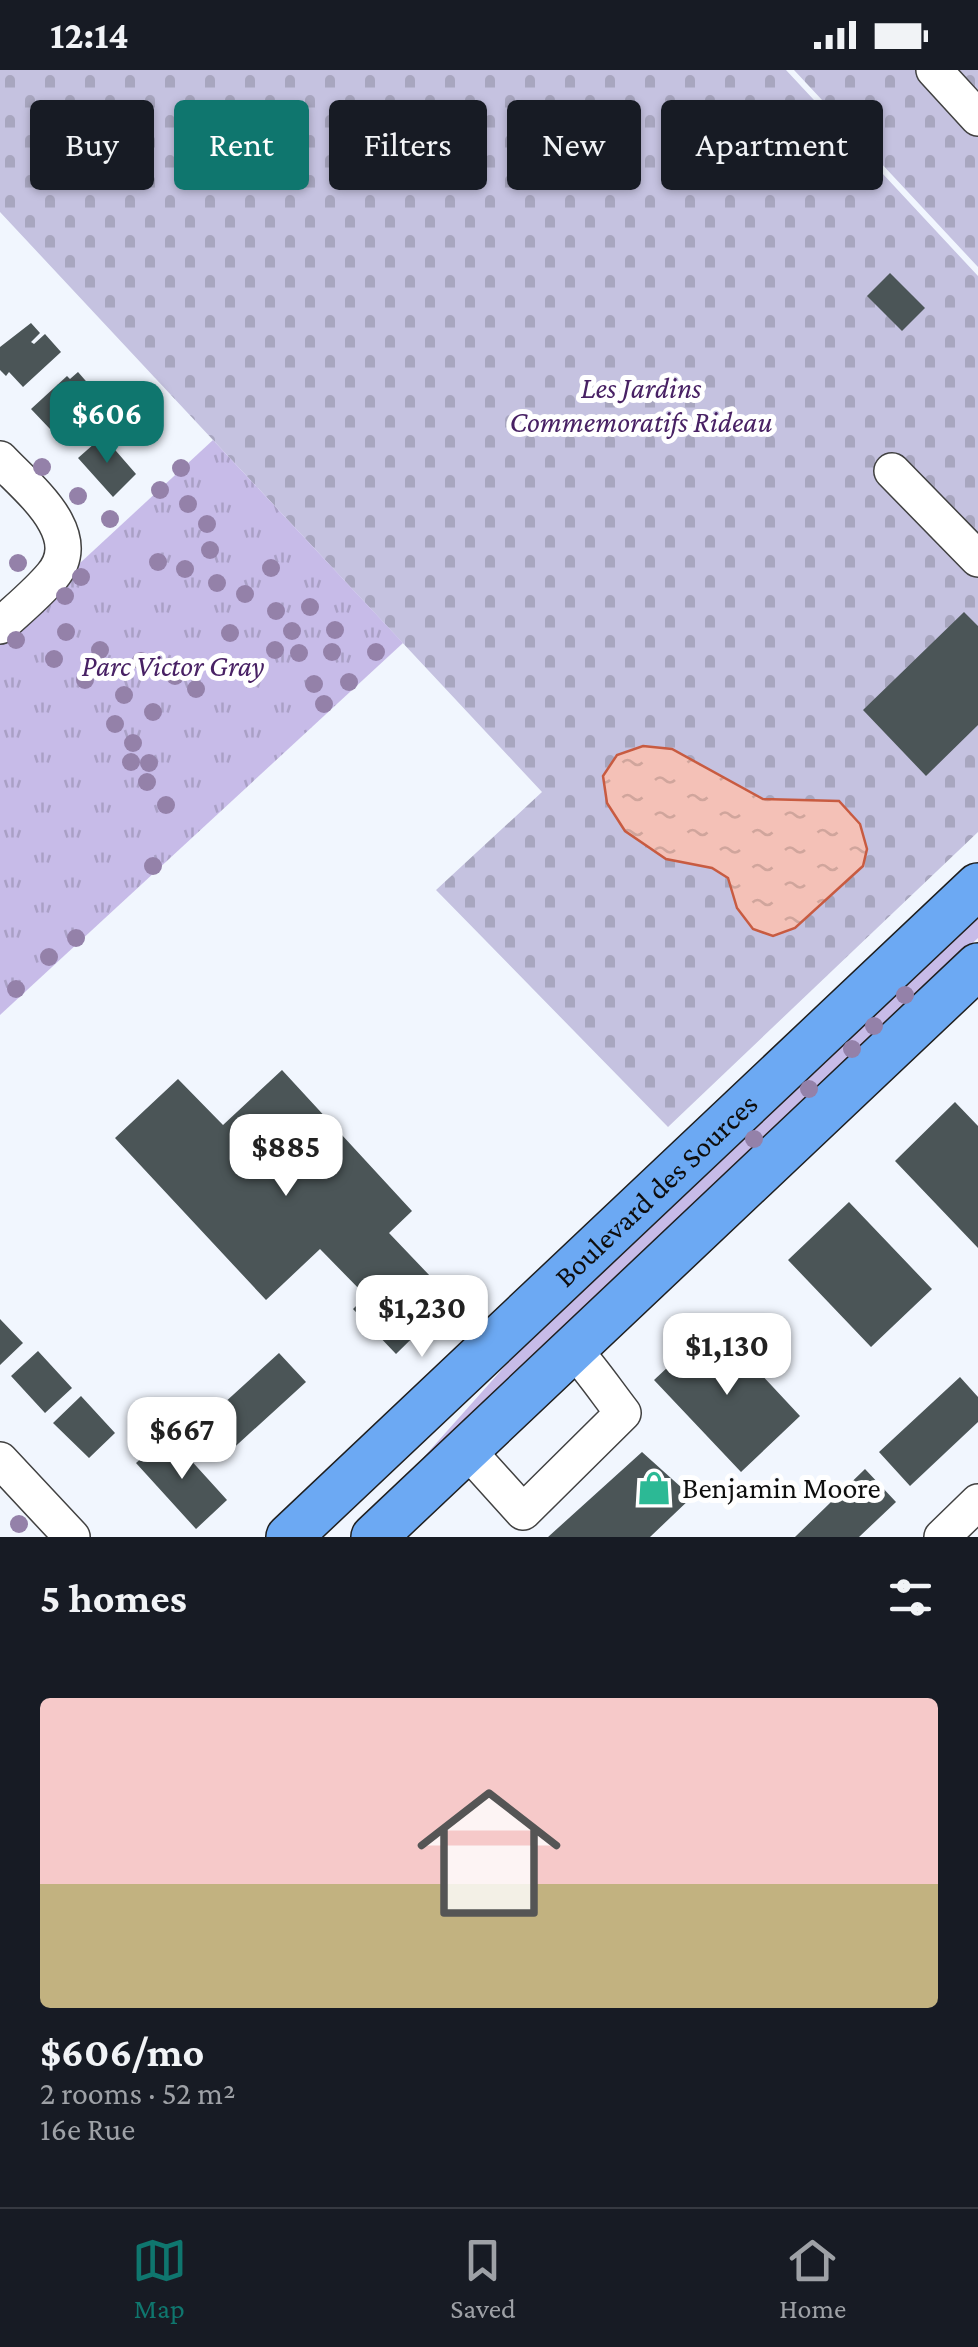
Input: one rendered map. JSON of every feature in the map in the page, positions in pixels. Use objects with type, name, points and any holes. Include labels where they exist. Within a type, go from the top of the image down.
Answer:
[{"type":"main road","name":"Boulevard des Sources","points":[[290,1537],[978,886]]},
{"type":"main road","name":"Boulevard des Sources","points":[[374,1537],[978,966]]},
{"type":"street","points":[[934,70],[978,118]]},
{"type":"street","points":[[0,459],[57,520],[65,551],[55,574],[0,626]]},
{"type":"street","points":[[892,471],[978,559]]},
{"type":"street","points":[[467,1450],[523,1512],[623,1413],[605,1391],[602,1380],[573,1349]]},
{"type":"street","points":[[0,1460],[72,1537]]},
{"type":"street","points":[[942,1537],[978,1502]]},
{"type":"green space","name":"Les Jardins Commemoratifs Rideau","points":[[0,70],[786,70],[814,100],[661,100],[661,190],[883,190],[883,174],[978,276],[978,832],[668,1127],[436,890],[542,792],[0,212]]},
{"type":"green space","points":[[794,70],[978,70],[978,267],[883,165],[883,100],[822,100]]},
{"type":"green space","name":"Parc Victor Gray","points":[[213,440],[403,643],[0,1015],[0,637]]},
{"type":"green space","points":[[978,916],[978,938],[426,1460],[423,1458],[532,1336]]},
{"type":"water","points":[[643,746],[672,749],[763,799],[839,801],[860,824],[867,849],[863,866],[795,928],[773,936],[753,929],[737,908],[728,878],[712,868],[666,859],[625,831],[607,803],[603,776],[617,755]]},
{"type":"building","points":[[890,273],[925,308],[902,331],[867,296]]},
{"type":"building","points":[[31,323],[40,333],[31,342],[34,344],[45,334],[61,352],[23,387],[9,372],[6,376],[0,370],[0,347]]},
{"type":"building","points":[[78,372],[92,388],[84,397],[101,415],[73,441],[56,423],[50,429],[31,409],[67,376],[70,379]]},
{"type":"building","points":[[103,436],[136,474],[113,497],[78,458]]},
{"type":"building","points":[[964,612],[978,626],[978,725],[926,776],[863,710]]},
{"type":"building","points":[[282,1070],[412,1211],[389,1233],[452,1299],[396,1354],[353,1309],[366,1296],[320,1249],[266,1300],[115,1138],[178,1079],[223,1125]]},
{"type":"building","points":[[955,1102],[978,1126],[978,1248],[895,1161]]},
{"type":"building","points":[[849,1202],[932,1289],[871,1347],[788,1260]]},
{"type":"building","points":[[0,1319],[23,1343],[0,1365]]},
{"type":"building","points":[[714,1324],[800,1416],[741,1472],[654,1380]]},
{"type":"building","points":[[38,1351],[72,1388],[45,1413],[11,1376]]},
{"type":"building","points":[[279,1353],[306,1382],[227,1454],[200,1425]]},
{"type":"building","points":[[960,1377],[978,1397],[978,1422],[910,1486],[879,1452]]},
{"type":"building","points":[[81,1396],[115,1433],[89,1458],[53,1423]]},
{"type":"building","points":[[168,1435],[227,1500],[196,1529],[136,1463]]},
{"type":"building","points":[[642,1452],[692,1497],[650,1537],[548,1537]]},
{"type":"building","points":[[865,1469],[896,1502],[859,1537],[795,1537]]},
{"type":"place","name":"Benjamin Moore","points":[[654,1488]]}]
